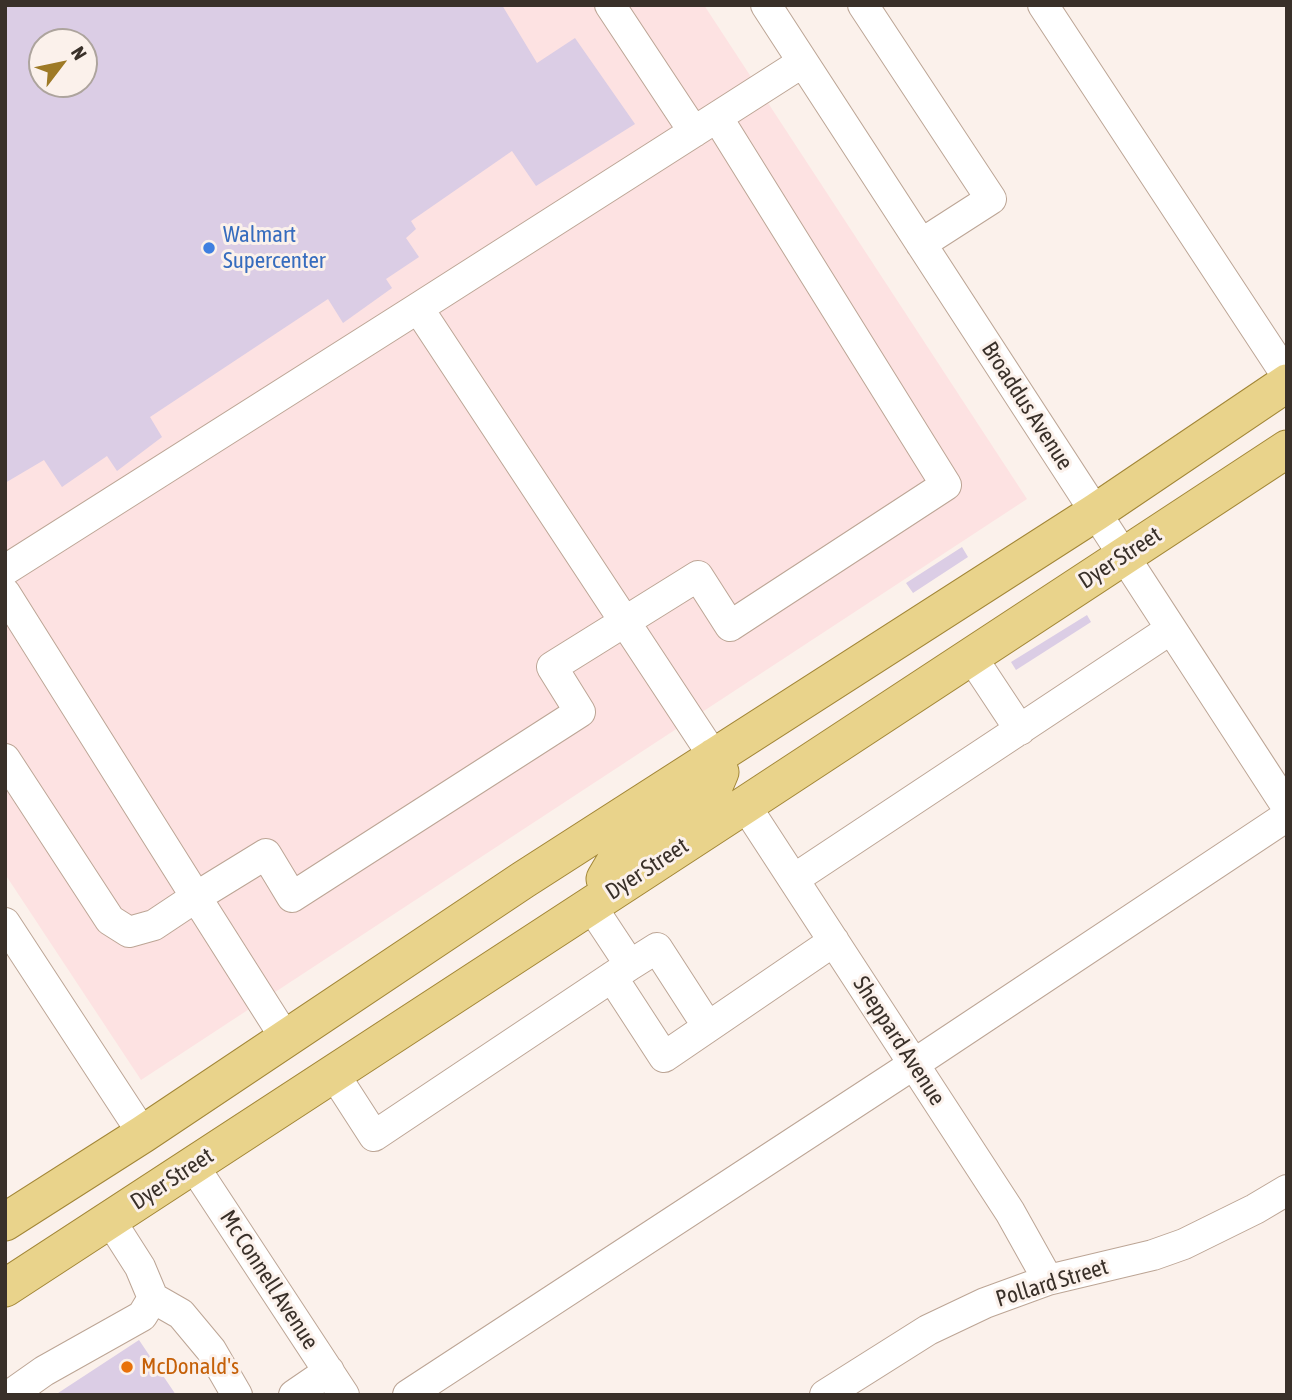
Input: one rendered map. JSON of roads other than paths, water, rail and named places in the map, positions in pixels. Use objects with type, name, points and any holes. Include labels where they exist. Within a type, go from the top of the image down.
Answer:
[{"type":"main road","points":[[5,1222],[143,1134],[523,880],[1096,512],[1287,383]]},
{"type":"main road","name":"Dyer Street","points":[[5,1288],[1287,449]]},
{"type":"main road","points":[[591,906],[615,862],[712,791],[720,772],[714,757]]},
{"type":"main road","points":[[193,1165],[188,1142],[203,1122],[244,1097],[278,1065],[286,1039]]},
{"type":"street","points":[[5,759],[110,920],[129,932],[154,925],[266,854],[292,897],[580,712],[552,667],[625,621],[698,576],[730,626],[946,485],[706,125],[611,5]]},
{"type":"street","name":"Broaddus Avenue","points":[[766,5],[1287,807]]},
{"type":"street","points":[[863,5],[991,199],[921,244]]},
{"type":"street","points":[[1043,5],[1287,376]]},
{"type":"street","points":[[5,570],[803,62]]},
{"type":"street","points":[[418,308],[714,757]]},
{"type":"street","points":[[5,593],[286,1039]]},
{"type":"street","points":[[794,879],[1171,629]]},
{"type":"street","points":[[971,656],[1020,730]]},
{"type":"street","name":"Sheppard Avenue","points":[[745,805],[1010,1212],[1048,1280]]},
{"type":"street","points":[[408,1395],[1287,816]]},
{"type":"street","points":[[591,906],[664,1057],[834,941]]},
{"type":"street","points":[[6,926],[143,1134]]},
{"type":"street","points":[[334,1074],[374,1136],[657,948],[708,1027]]},
{"type":"street","name":"Mc Connell Avenue","points":[[193,1165],[337,1383]]},
{"type":"street","name":"Pollard Street","points":[[825,1395],[928,1330],[985,1303],[1048,1280],[1153,1255],[1184,1244],[1287,1190]]},
{"type":"street","points":[[110,1220],[140,1268],[153,1298],[181,1314],[211,1350],[237,1395]]},
{"type":"street","points":[[10,1395],[44,1371],[142,1316],[153,1298]]},
{"type":"street","points":[[294,1395],[337,1383]]},
{"type":"place","name":"Walmart Supercenter","points":[[209,248]]},
{"type":"place","name":"McDonald's","points":[[127,1367]]}]
